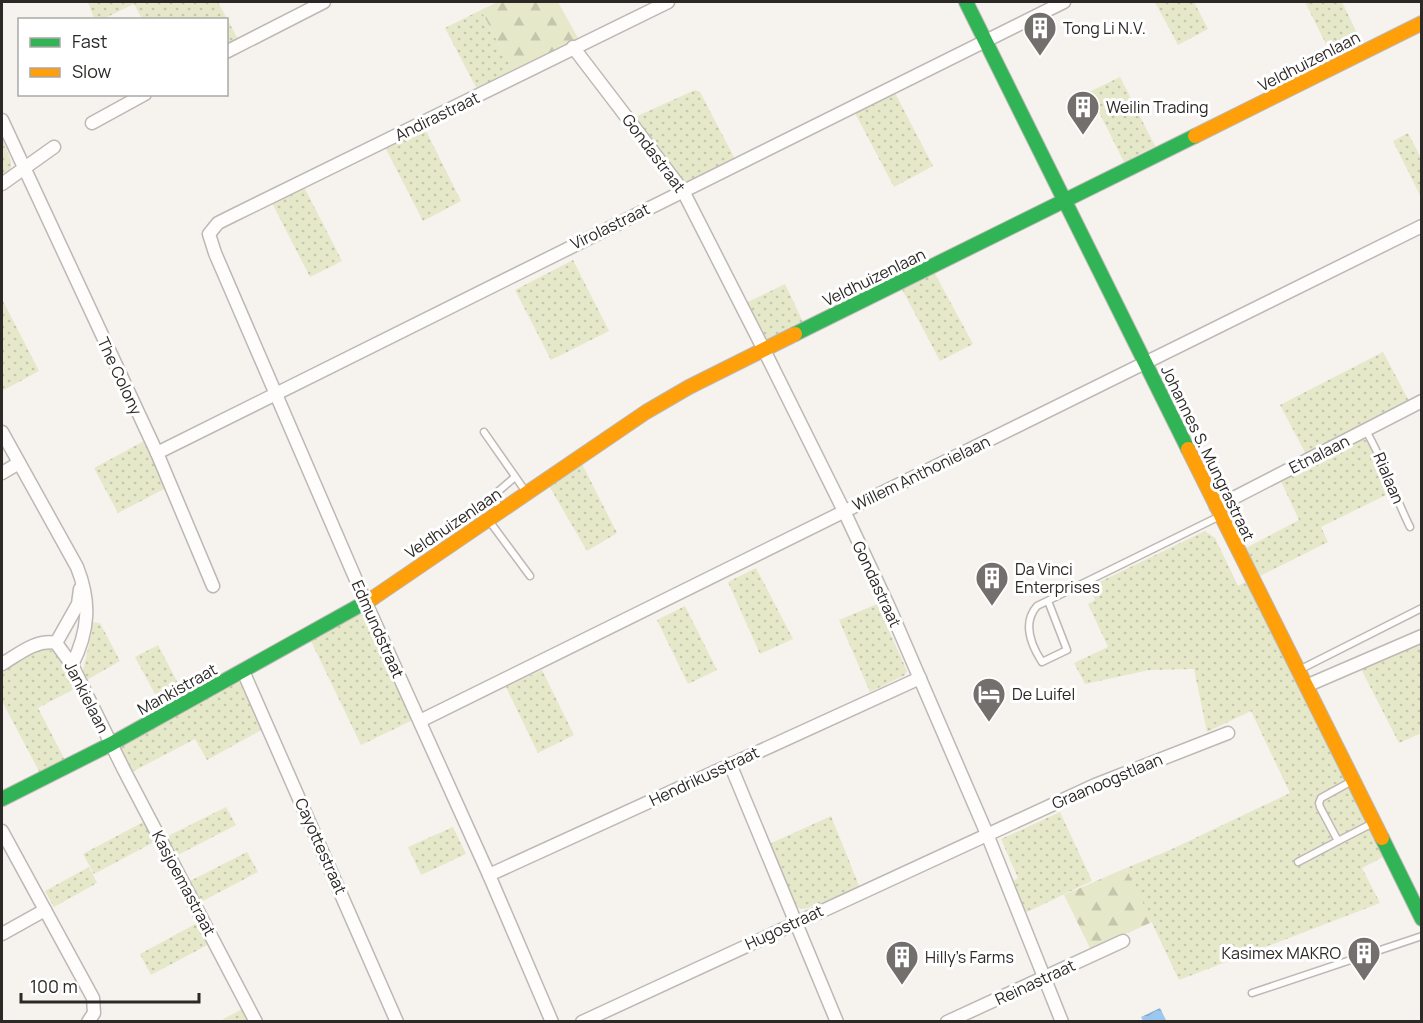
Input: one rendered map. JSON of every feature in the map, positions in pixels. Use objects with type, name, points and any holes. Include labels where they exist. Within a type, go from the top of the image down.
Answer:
[{"type":"street","points":[[228,51],[324,2]]},
{"type":"street","name":"Andirastraat","points":[[208,234],[218,223],[668,2]]},
{"type":"street","name":"Johannes S. Mungrastraat","points":[[966,2],[1422,919]]},
{"type":"street","name":"Virolastraat","points":[[157,453],[1064,2]]},
{"type":"street","name":"Veldhuizenlaan","points":[[366,603],[526,492],[646,412],[689,387],[1422,23]]},
{"type":"street","name":"Gondastraat","points":[[573,47],[683,191],[764,350],[844,511],[920,678],[987,834],[1062,1022]]},
{"type":"street","points":[[92,123],[141,96]]},
{"type":"street","name":"The Colony","points":[[2,120],[157,453],[213,586]]},
{"type":"street","points":[[2,184],[54,147]]},
{"type":"street","name":"Willem Anthonielaan","points":[[420,721],[1422,225]]},
{"type":"street","name":"Edmundstraat","points":[[208,234],[214,253],[366,603],[489,875],[552,1022]]},
{"type":"street","name":"Etnalaan","points":[[1218,512],[1422,401]]},
{"type":"street","points":[[2,432],[77,567],[86,591],[86,629],[82,645],[72,665]]},
{"type":"street","points":[[2,473],[19,463]]},
{"type":"street","points":[[56,642],[78,604],[82,579]]},
{"type":"street","name":"Mankistraat","points":[[2,799],[111,744],[366,603]]},
{"type":"street","points":[[1306,686],[1422,636]]},
{"type":"street","name":"Jankielaan","points":[[2,664],[37,643],[56,642],[72,665],[111,744]]},
{"type":"street","name":"Cayottestraat","points":[[243,671],[397,1022]]},
{"type":"street","name":"Hendrikusstraat","points":[[489,875],[920,678]]},
{"type":"street","name":"Graanoogstlaan","points":[[987,834],[1095,785],[1228,733]]},
{"type":"street","name":"Kasjoemastraat","points":[[111,744],[256,1022]]},
{"type":"street","points":[[730,764],[837,1022]]},
{"type":"street","points":[[2,831],[93,998],[91,1017]]},
{"type":"street","name":"Hugostraat","points":[[582,1022],[987,834]]},
{"type":"street","points":[[2,934],[45,910]]},
{"type":"street","name":"Reinastraat","points":[[947,1022],[1123,941]]},
{"type":"lane","name":"Rialaan","points":[[1366,431],[1378,451],[1396,499],[1410,526]]},
{"type":"lane","points":[[484,432],[526,492]]},
{"type":"lane","points":[[502,510],[493,498],[494,495],[515,477]]},
{"type":"lane","name":"Etnalaan","points":[[1048,601],[1067,650],[1042,662],[1031,641],[1029,621],[1037,606],[1218,512]]},
{"type":"lane","points":[[488,519],[530,576]]},
{"type":"lane","points":[[1298,670],[1422,608]]},
{"type":"lane","points":[[1338,841],[1319,803],[1321,798],[1352,781]]},
{"type":"lane","points":[[1298,862],[1374,823]]},
{"type":"lane","points":[[1252,993],[1422,936]]},
{"type":"green space","points":[[88,2],[218,2],[227,18],[141,18],[134,4],[105,18],[94,18]]},
{"type":"green space","points":[[498,2],[558,2],[579,40],[514,73],[481,10]]},
{"type":"green space","points":[[1155,2],[1194,2],[1208,29],[1178,45]]},
{"type":"green space","points":[[1305,2],[1342,2],[1358,35],[1329,50]]},
{"type":"green space","points":[[481,10],[514,73],[478,91],[445,28]]},
{"type":"green space","points":[[228,21],[239,41],[228,47]]},
{"type":"green space","points":[[1120,77],[1155,146],[1124,162],[1089,92]]},
{"type":"green space","points":[[695,90],[700,92],[736,161],[688,183],[682,182],[633,118]]},
{"type":"green space","points":[[895,93],[933,166],[894,187],[855,113]]},
{"type":"green space","points":[[424,127],[461,201],[423,221],[385,147]]},
{"type":"green space","points":[[1408,133],[1421,158],[1421,197],[1393,141]]},
{"type":"green space","points":[[2,137],[11,161],[11,168],[2,178]]},
{"type":"green space","points":[[303,185],[342,261],[310,277],[271,201]]},
{"type":"green space","points":[[573,260],[609,331],[551,360],[515,290]]},
{"type":"green space","points":[[934,272],[973,344],[940,361],[902,289]]},
{"type":"green space","points":[[785,284],[804,324],[765,340],[746,303]]},
{"type":"green space","points":[[2,302],[39,371],[2,391]]},
{"type":"green space","points":[[1383,352],[1410,403],[1307,456],[1280,405]]},
{"type":"green space","points":[[1363,438],[1368,442],[1380,463],[1388,494],[1321,527],[1328,542],[1258,577],[1244,549],[1299,520],[1280,479]]},
{"type":"green space","points":[[144,441],[166,488],[118,513],[94,468]]},
{"type":"green space","points":[[581,462],[617,533],[587,551],[548,484]]},
{"type":"green space","points":[[1205,531],[1215,538],[1238,586],[1247,581],[1385,856],[1362,868],[1380,903],[1179,980],[1126,868],[1170,850],[1290,793],[1251,711],[1207,732],[1194,669],[1149,670],[1085,684],[1074,663],[1108,647],[1088,604],[1095,600],[1089,587]]},
{"type":"green space","points":[[756,568],[793,639],[760,654],[728,582]]},
{"type":"green space","points":[[877,604],[907,671],[905,675],[870,692],[839,620]]},
{"type":"green space","points":[[685,606],[717,670],[688,684],[657,620]]},
{"type":"green space","points":[[364,612],[415,719],[361,745],[310,639]]},
{"type":"green space","points":[[91,622],[100,623],[120,661],[85,681],[82,674],[92,632]]},
{"type":"green space","points":[[1421,640],[1421,733],[1399,743],[1360,667]]},
{"type":"green space","points":[[158,645],[183,693],[161,705],[135,657]]},
{"type":"green space","points":[[47,648],[61,660],[76,688],[38,708],[66,762],[41,775],[2,701],[2,668],[32,650]]},
{"type":"green space","points":[[542,670],[574,735],[538,753],[506,687]]},
{"type":"green space","points":[[238,682],[243,683],[265,728],[207,760],[195,739],[130,773],[119,746]]},
{"type":"green space","points":[[226,807],[236,825],[174,857],[164,838]]},
{"type":"green space","points":[[1060,812],[1092,881],[1023,914],[1010,883],[1018,878],[1001,839]]},
{"type":"green space","points":[[831,816],[860,888],[805,909],[794,907],[767,845]]},
{"type":"green space","points":[[145,821],[156,841],[94,874],[83,854]]},
{"type":"green space","points":[[453,827],[466,854],[421,875],[408,847]]},
{"type":"green space","points":[[247,852],[258,872],[199,903],[188,882]]},
{"type":"green space","points":[[89,867],[97,883],[54,907],[45,891]]},
{"type":"green space","points":[[1126,868],[1152,922],[1091,950],[1064,895]]},
{"type":"green space","points":[[199,922],[211,943],[151,975],[140,954]]},
{"type":"green space","points":[[244,1008],[251,1022],[218,1022]]},
{"type":"water","points":[[1160,1008],[1166,1020],[1143,1021],[1141,1017]]},
{"type":"traffic: fast","points":[[966,2],[1188,449]]},
{"type":"traffic: fast","points":[[795,334],[1195,136]]},
{"type":"traffic: fast","points":[[2,799],[111,744],[373,598]]},
{"type":"traffic: fast","points":[[1382,838],[1422,919]]},
{"type":"traffic: slow","points":[[1195,136],[1422,23]]},
{"type":"traffic: slow","points":[[373,598],[646,412],[689,387],[795,334]]},
{"type":"traffic: slow","points":[[1188,449],[1382,838]]},
{"type":"place","name":"Tong Li N.V.","points":[[1040,57]]},
{"type":"place","name":"Weilin Trading","points":[[1083,136]]},
{"type":"place","name":"Da Vinci Enterprises","points":[[992,607]]},
{"type":"place","name":"De Luifel","points":[[989,723]]},
{"type":"place","name":"Kasimex MAKRO","points":[[1364,982]]},
{"type":"place","name":"Hilly's Farms","points":[[902,986]]}]
